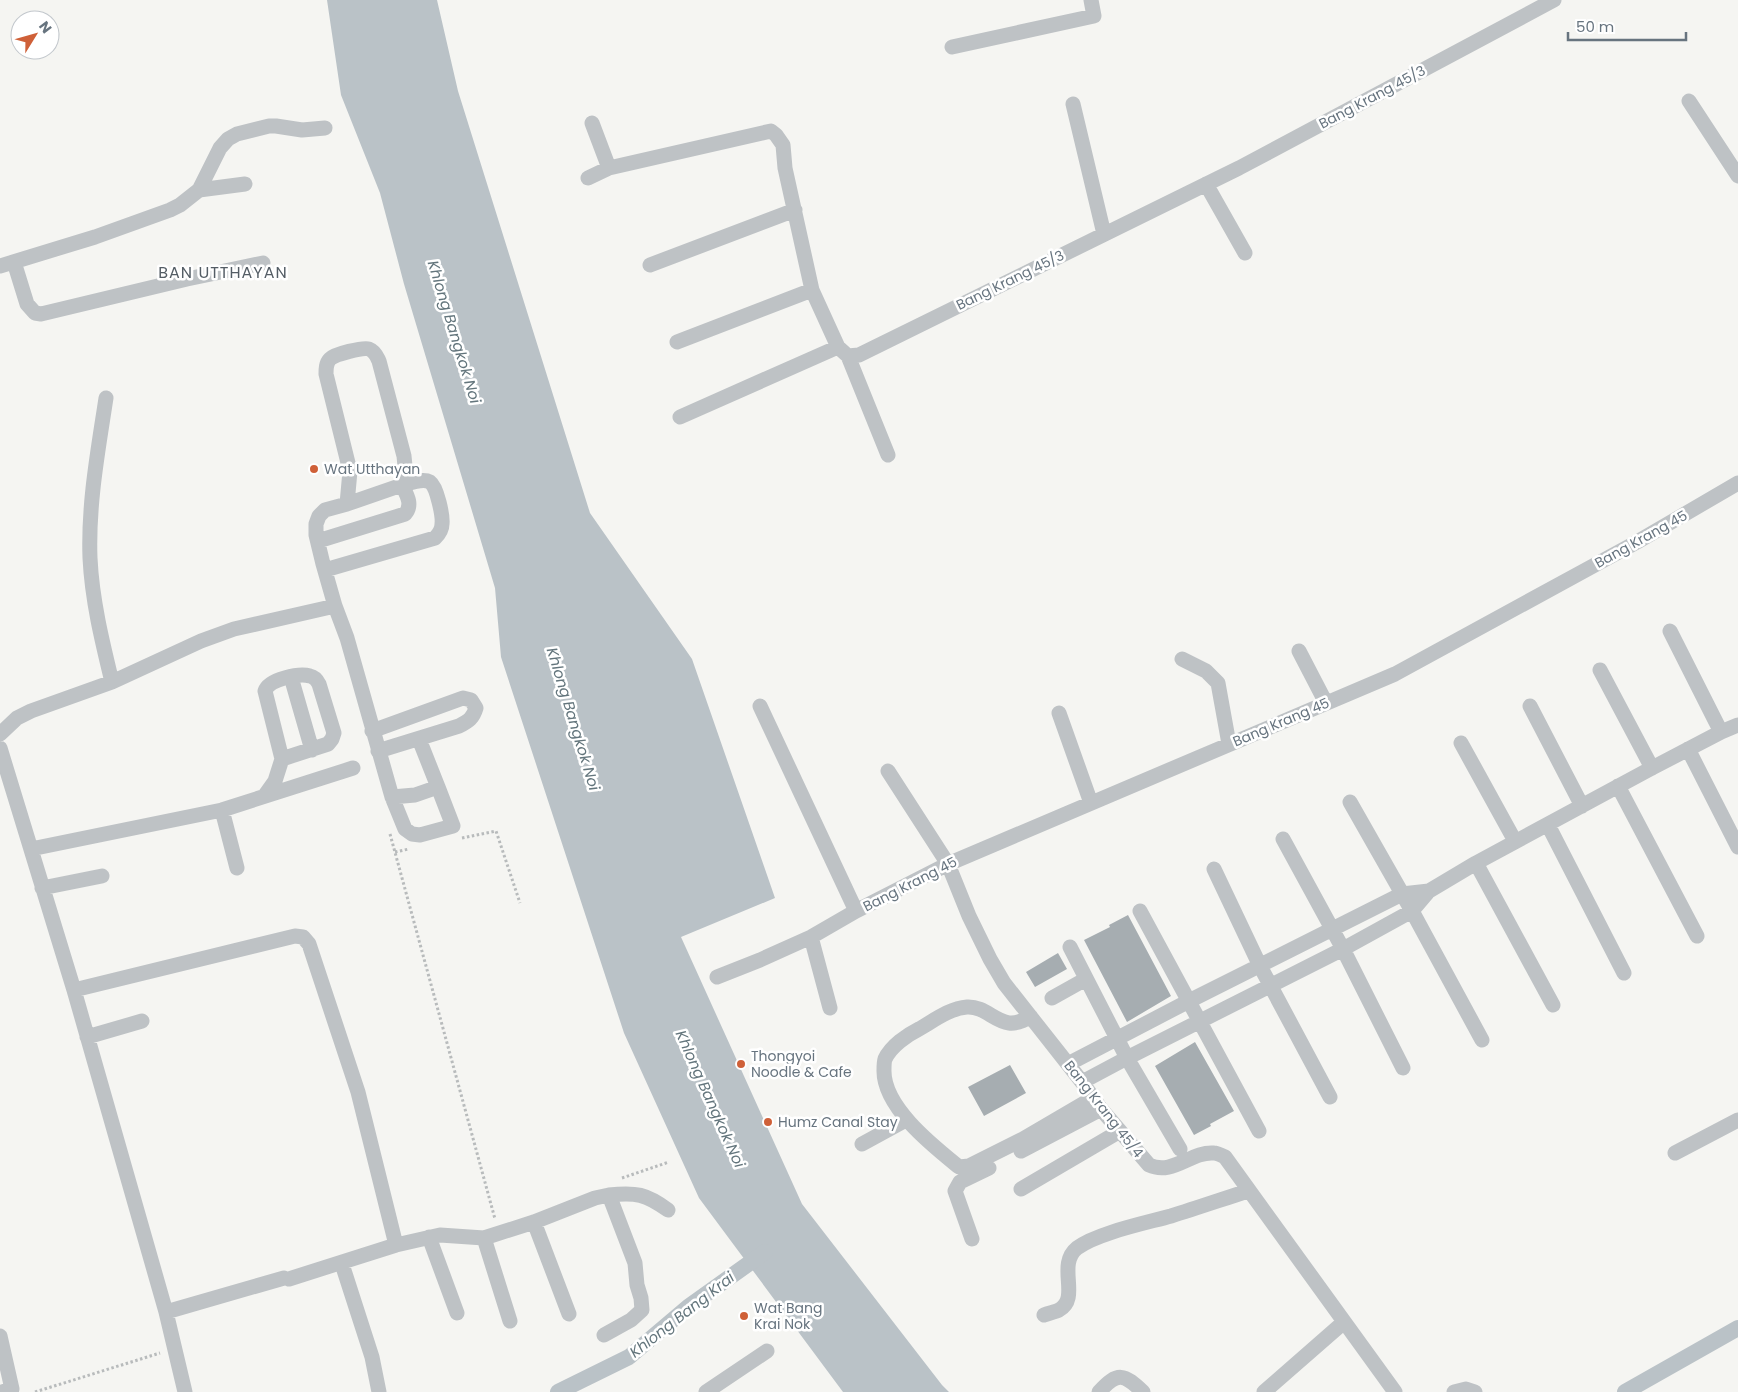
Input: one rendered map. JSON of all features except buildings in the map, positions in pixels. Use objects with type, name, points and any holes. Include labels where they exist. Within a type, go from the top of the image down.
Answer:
[{"type":"street","points":[[952,47],[1094,16],[1091,0]]},
{"type":"street","name":"Bang Krang 45/3","points":[[680,417],[843,351],[859,355],[1206,184],[1554,0]]},
{"type":"street","points":[[1689,101],[1738,176]]},
{"type":"street","points":[[1073,104],[1104,234]]},
{"type":"street","points":[[592,123],[609,168]]},
{"type":"street","points":[[199,190],[220,148],[228,139],[238,134],[276,126],[302,130],[325,128]]},
{"type":"street","points":[[588,178],[609,168],[771,131],[776,135],[783,145],[786,168],[812,290],[843,351],[888,455]]},
{"type":"street","points":[[245,184],[199,190],[170,210],[95,237],[7,264],[27,304],[35,313],[41,314],[263,263]]},
{"type":"street","points":[[1206,184],[1245,253]]},
{"type":"street","points":[[650,265],[795,210]]},
{"type":"street","points":[[677,342],[812,290]]},
{"type":"street","points":[[318,541],[406,514],[409,510],[410,503],[402,484],[405,466],[404,456],[379,361],[374,352],[362,348],[337,355],[330,359],[326,366],[326,374],[350,471],[347,504]]},
{"type":"street","points":[[106,398],[93,484],[90,558],[97,620],[112,682]]},
{"type":"street","points":[[325,570],[435,538],[441,531],[442,524],[441,510],[434,486],[424,480],[402,484],[325,510],[319,516],[316,524],[316,535],[318,541],[325,570],[335,606],[347,638],[392,797],[405,830],[412,834],[420,835],[453,826],[419,739]]},
{"type":"street","name":"Bang Krang 45","points":[[718,977],[811,937],[856,911],[948,864],[1395,674],[1637,542],[1738,483]]},
{"type":"street","points":[[0,734],[17,718],[31,711],[112,682],[201,641],[234,629],[335,606]]},
{"type":"street","points":[[1670,631],[1721,732]]},
{"type":"street","points":[[1298,651],[1326,704]]},
{"type":"street","points":[[1182,659],[1206,671],[1218,683],[1229,744]]},
{"type":"street","points":[[1600,670],[1652,768]]},
{"type":"street","points":[[265,795],[274,781],[282,759],[265,691],[271,682],[309,675],[315,678],[319,684],[334,733],[328,744],[282,759]]},
{"type":"street","points":[[291,677],[312,750]]},
{"type":"street","points":[[372,731],[463,698],[471,700],[476,708],[474,715],[469,721],[459,726],[378,751]]},
{"type":"street","points":[[760,706],[856,911]]},
{"type":"street","points":[[1530,706],[1582,806]]},
{"type":"street","points":[[1059,712],[1091,803]]},
{"type":"street","points":[[1082,1082],[1343,949],[1412,911],[1429,891],[1476,863],[1688,749],[1738,725]]},
{"type":"street","points":[[1461,743],[1515,841]]},
{"type":"street","points":[[0,748],[74,990],[166,1312],[185,1392]]},
{"type":"street","points":[[1688,749],[1738,848]]},
{"type":"street","points":[[31,849],[222,810],[353,768]]},
{"type":"street","name":"Bang Krang 45/4","points":[[888,771],[948,864],[969,916],[1004,983],[1097,1103],[1149,1165],[1158,1170],[1206,1153],[1215,1152],[1225,1157],[1395,1392]]},
{"type":"street","points":[[1618,786],[1696,936]]},
{"type":"street","points":[[392,797],[415,795],[438,787]]},
{"type":"street","points":[[1350,802],[1482,1040]]},
{"type":"street","points":[[222,810],[236,868]]},
{"type":"street","points":[[1548,825],[1624,973]]},
{"type":"street","points":[[1283,839],[1333,930],[1404,1068]]},
{"type":"street","points":[[1476,863],[1553,1005]]},
{"type":"street","points":[[1214,869],[1260,966],[1272,985],[1330,1097]]},
{"type":"street","points":[[42,888],[102,876]]},
{"type":"street","points":[[1068,1064],[1402,894],[1429,891]]},
{"type":"street","points":[[1140,911],[1259,1131]]},
{"type":"street","points":[[74,990],[294,936],[302,937],[309,944],[350,1067],[396,1245]]},
{"type":"street","points":[[811,937],[830,1008]]},
{"type":"street","points":[[1070,947],[1127,1058],[1180,1149]]},
{"type":"street","points":[[1052,998],[1086,979]]},
{"type":"street","points":[[1031,1018],[1018,1023],[1010,1023],[1002,1021],[983,1009],[958,1008],[913,1032],[898,1043],[885,1060],[884,1076],[891,1095],[906,1120],[959,1167],[969,1166],[1097,1103]]},
{"type":"street","points":[[87,1037],[142,1020]]},
{"type":"street","points":[[972,1239],[955,1190],[960,1182],[1097,1103]]},
{"type":"street","points":[[862,1144],[906,1120]]},
{"type":"street","points":[[1675,1153],[1738,1120]]},
{"type":"street","points":[[1021,1189],[1120,1131]]},
{"type":"street","points":[[1044,1315],[1060,1310],[1067,1303],[1070,1290],[1067,1280],[1070,1256],[1077,1248],[1116,1231],[1185,1212],[1244,1185]]},
{"type":"street","points":[[166,1312],[342,1264],[396,1245],[429,1237],[451,1235],[484,1238],[534,1222],[595,1198],[609,1195],[647,1196],[668,1210]]},
{"type":"street","points":[[604,1335],[631,1320],[642,1310],[635,1263],[609,1195]]},
{"type":"street","points":[[534,1222],[569,1314]]},
{"type":"street","points":[[429,1237],[456,1313]]},
{"type":"street","points":[[484,1238],[510,1321]]},
{"type":"street","points":[[342,1264],[372,1357],[379,1392]]},
{"type":"street","points":[[1264,1392],[1344,1322]]},
{"type":"street","points":[[0,1336],[12,1389],[2,1392]]},
{"type":"street","points":[[706,1392],[766,1351]]},
{"type":"street","points":[[1099,1392],[1110,1380],[1119,1377],[1129,1379],[1143,1392]]},
{"type":"street","points":[[1454,1392],[1466,1389],[1475,1392]]},
{"type":"path","points":[[387,824],[499,1234]]},
{"type":"path","points":[[457,839],[496,831],[520,903]]},
{"type":"path","points":[[395,852],[412,848]]},
{"type":"path","points":[[35,1392],[175,1348]]},
{"type":"water","name":"Khlong Bangkok Noi","points":[[327,0],[437,0],[458,91],[590,513],[692,659],[775,898],[681,937],[802,1204],[949,1392],[843,1392],[699,1198],[624,1033],[501,657],[495,588],[404,284],[380,193],[341,95]]},
{"type":"waterway","name":"Khlong Bang Krai","points":[[558,1392],[629,1357],[688,1307],[765,1252]]},
{"type":"waterway","points":[[1625,1392],[1738,1328]]},
{"type":"place","name":"Wat Utthayan","points":[[314,469]]},
{"type":"place","name":"Thongyoi Noodle & Cafe","points":[[741,1064]]},
{"type":"place","name":"Humz Canal Stay","points":[[768,1122]]},
{"type":"place","name":"Wat Bang Krai Nok","points":[[744,1316]]},
{"type":"district","name":"BAN UTTHAYAN","points":[[223,272]]}]
